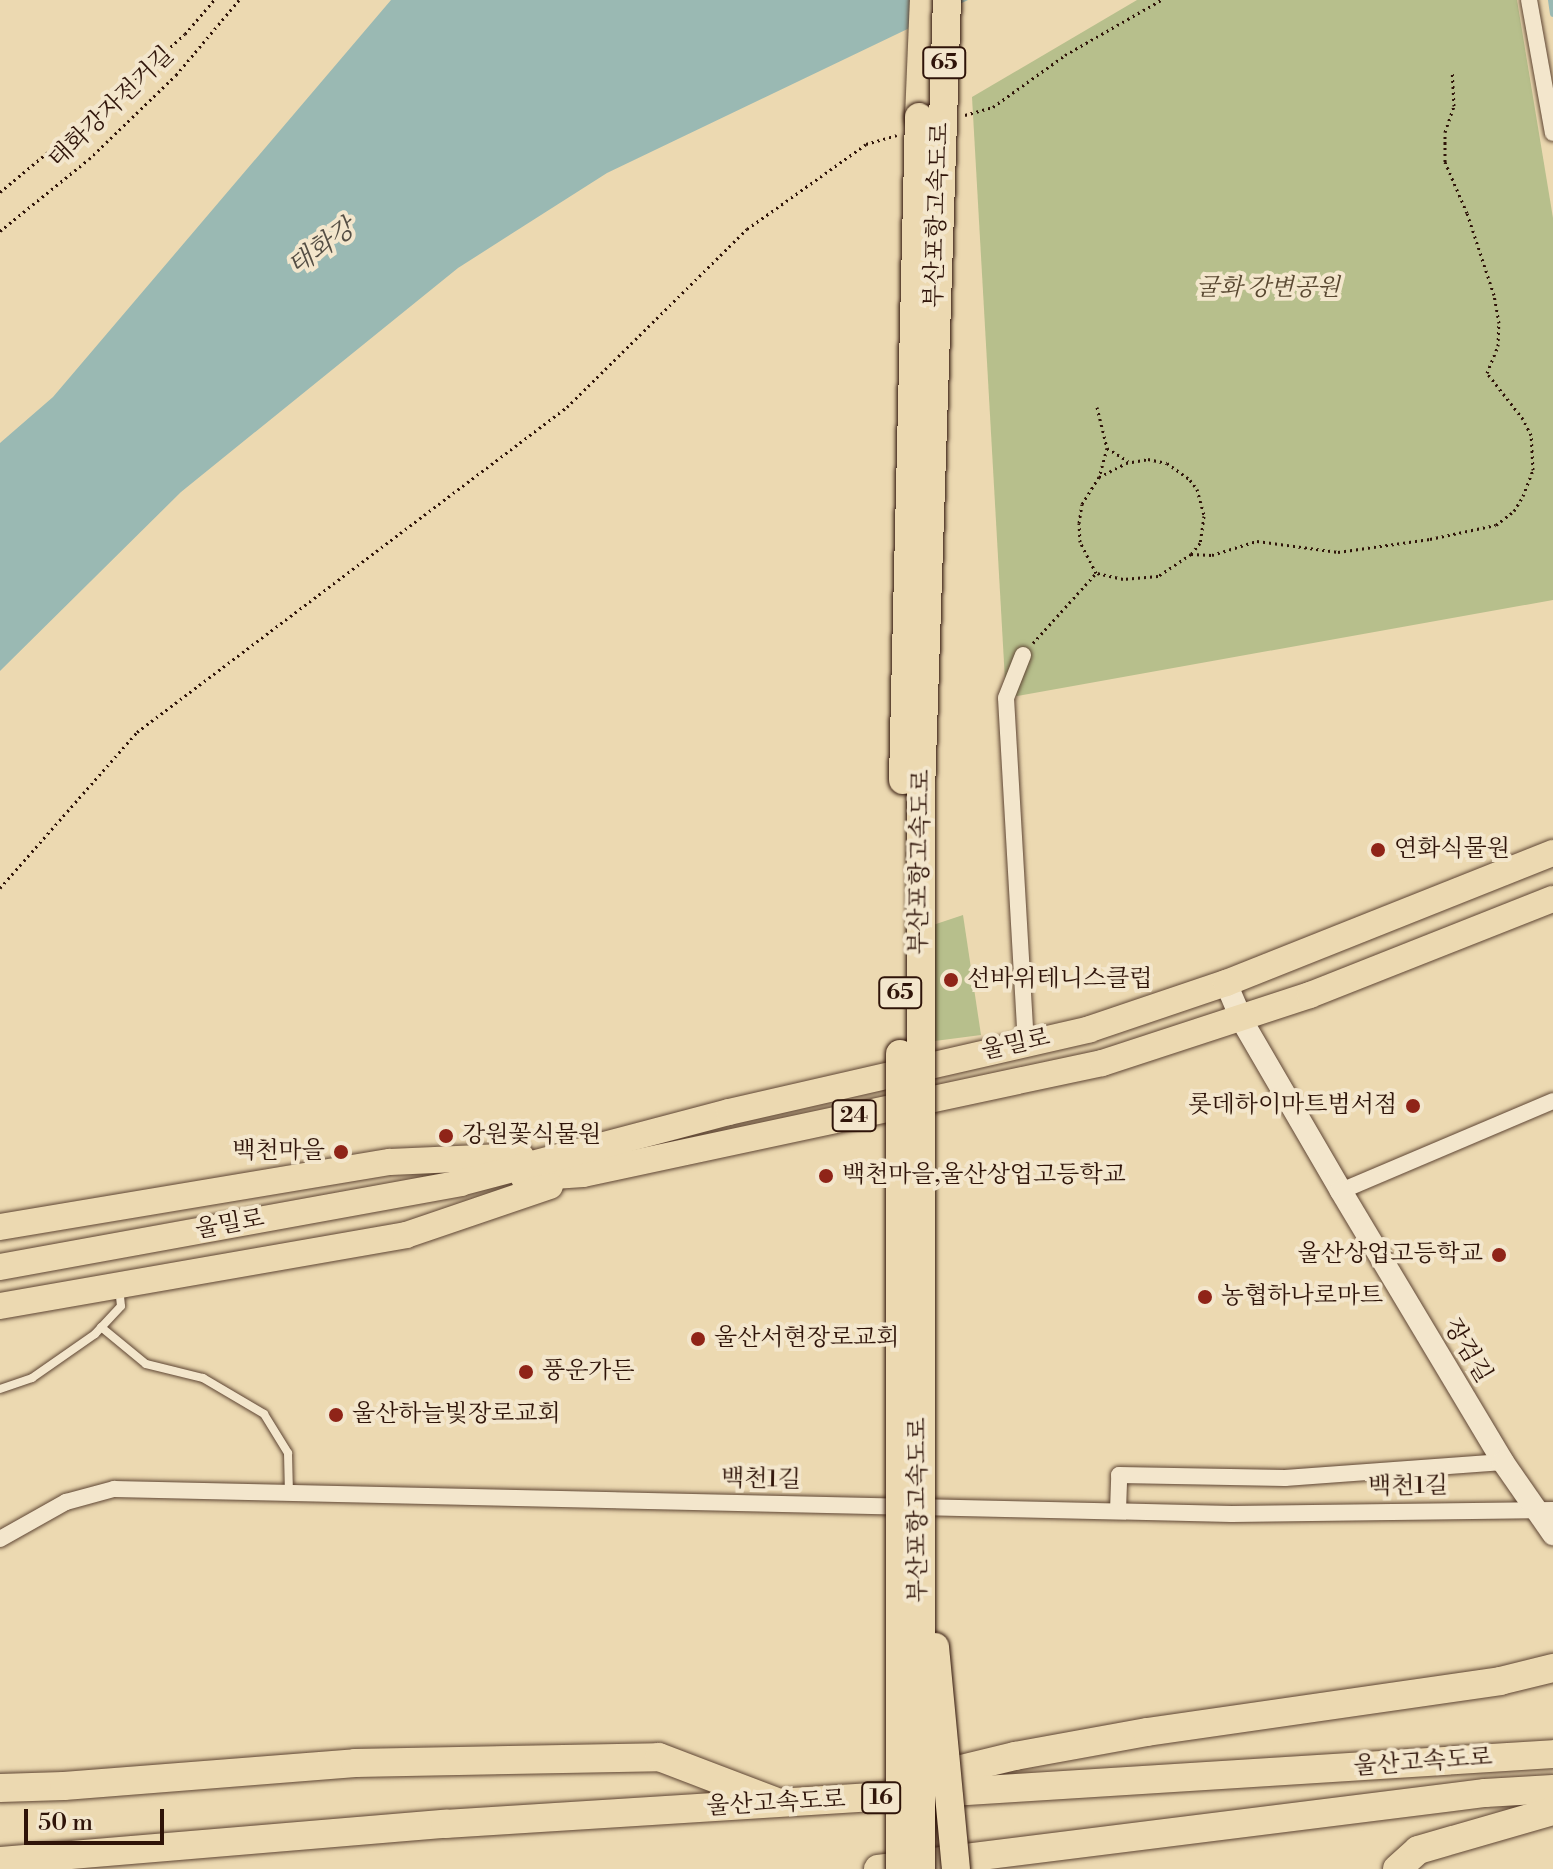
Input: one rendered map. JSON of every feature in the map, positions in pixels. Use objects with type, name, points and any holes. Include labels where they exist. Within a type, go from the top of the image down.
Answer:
[{"type":"highway","name":"부산포항고속도로","points":[[900,1869],[898,1378],[902,834],[911,331],[924,0]]},
{"type":"highway","name":"부산포항고속도로","points":[[921,1869],[918,1471],[921,791],[947,0]]},
{"type":"highway","points":[[918,1471],[956,1869]]},
{"type":"highway","points":[[834,1801],[1015,1756],[1260,1714],[1500,1681],[1553,1668]]},
{"type":"highway","name":"울산고속도로","points":[[0,1861],[445,1824],[1553,1754]]},
{"type":"highway","points":[[0,1788],[64,1786],[355,1763],[659,1757],[782,1804]]},
{"type":"highway","name":"울산고속도로","points":[[878,1869],[1485,1793],[1553,1789]]},
{"type":"highway","points":[[1397,1869],[1418,1850],[1553,1811]]},
{"type":"main road","name":"울밀로","points":[[580,1164],[744,1108],[1090,1029],[1226,983],[1553,853]]},
{"type":"main road","name":"울밀로","points":[[0,1267],[580,1164],[1059,1074],[1241,1019],[1553,899]]},
{"type":"main road","name":"장검길","points":[[1226,983],[1241,1019],[1341,1191],[1503,1462],[1543,1509],[1553,1534]]},
{"type":"main road","points":[[0,1227],[390,1162],[580,1164]]},
{"type":"main road","points":[[0,1306],[406,1235],[580,1164]]},
{"type":"street","points":[[1529,0],[1553,133]]},
{"type":"street","points":[[1023,655],[1006,698],[1026,1044]]},
{"type":"street","points":[[1341,1191],[1553,1101]]},
{"type":"street","points":[[1118,1511],[1119,1475],[1285,1478],[1503,1462]]},
{"type":"street","name":"백천1길","points":[[0,1539],[46,1511],[97,1491],[1232,1514],[1543,1509]]},
{"type":"lane","points":[[0,1389],[32,1378],[101,1327],[121,1306],[118,1286]]},
{"type":"lane","points":[[101,1327],[146,1364],[203,1378],[264,1414],[288,1453],[289,1493]]},
{"type":"path","points":[[0,192],[185,34],[214,0]]},
{"type":"path","name":"태화강자전거길","points":[[0,231],[111,138],[176,75],[239,0]]},
{"type":"path","points":[[951,119],[993,107],[1065,55],[1161,0]]},
{"type":"path","points":[[1191,554],[1212,555],[1257,541],[1338,552],[1430,539],[1496,525],[1514,511],[1523,496],[1533,470],[1531,435],[1523,419],[1487,373],[1498,346],[1499,323],[1494,295],[1467,213],[1445,162],[1445,132],[1454,106],[1452,73]]},
{"type":"path","points":[[0,888],[137,732],[567,407],[747,229],[866,144],[909,131]]},
{"type":"path","points":[[1096,573],[1080,542],[1079,523],[1082,504],[1099,477],[1107,448],[1097,407]]},
{"type":"path","points":[[1107,448],[1130,462]]},
{"type":"path","points":[[1096,573],[1123,579],[1158,576],[1191,554],[1200,543],[1204,516],[1197,489],[1167,463],[1148,459],[1130,462],[1099,477]]},
{"type":"path","points":[[1023,655],[1096,573]]},
{"type":"green space","name":"굴화 강변공원","points":[[1137,0],[1517,0],[1553,218],[1553,600],[1006,698],[972,97]]},
{"type":"green space","name":"선바위테니스클럽","points":[[963,915],[981,1035],[927,1042],[933,925]]},
{"type":"water","name":"태화강","points":[[391,0],[968,0],[607,173],[458,268],[181,492],[0,671],[0,443],[53,397]]},
{"type":"waterway","points":[[1551,0],[1553,14]]},
{"type":"place","name":"연화식물원","points":[[1378,850]]},
{"type":"place","name":"선바위테니스클럽","points":[[951,980]]},
{"type":"place","name":"롯데하이마트범서점","points":[[1413,1106]]},
{"type":"place","name":"강원꽃식물원","points":[[446,1136]]},
{"type":"place","name":"백천마을","points":[[341,1152]]},
{"type":"place","name":"백천마을,울산상업고등학교","points":[[826,1176]]},
{"type":"place","name":"울산상업고등학교","points":[[1499,1255]]},
{"type":"place","name":"농협하나로마트","points":[[1205,1297]]},
{"type":"place","name":"울산서현장로교회","points":[[698,1339]]},
{"type":"place","name":"풍운가든","points":[[526,1372]]},
{"type":"place","name":"울산하늘빛장로교회","points":[[336,1415]]}]
